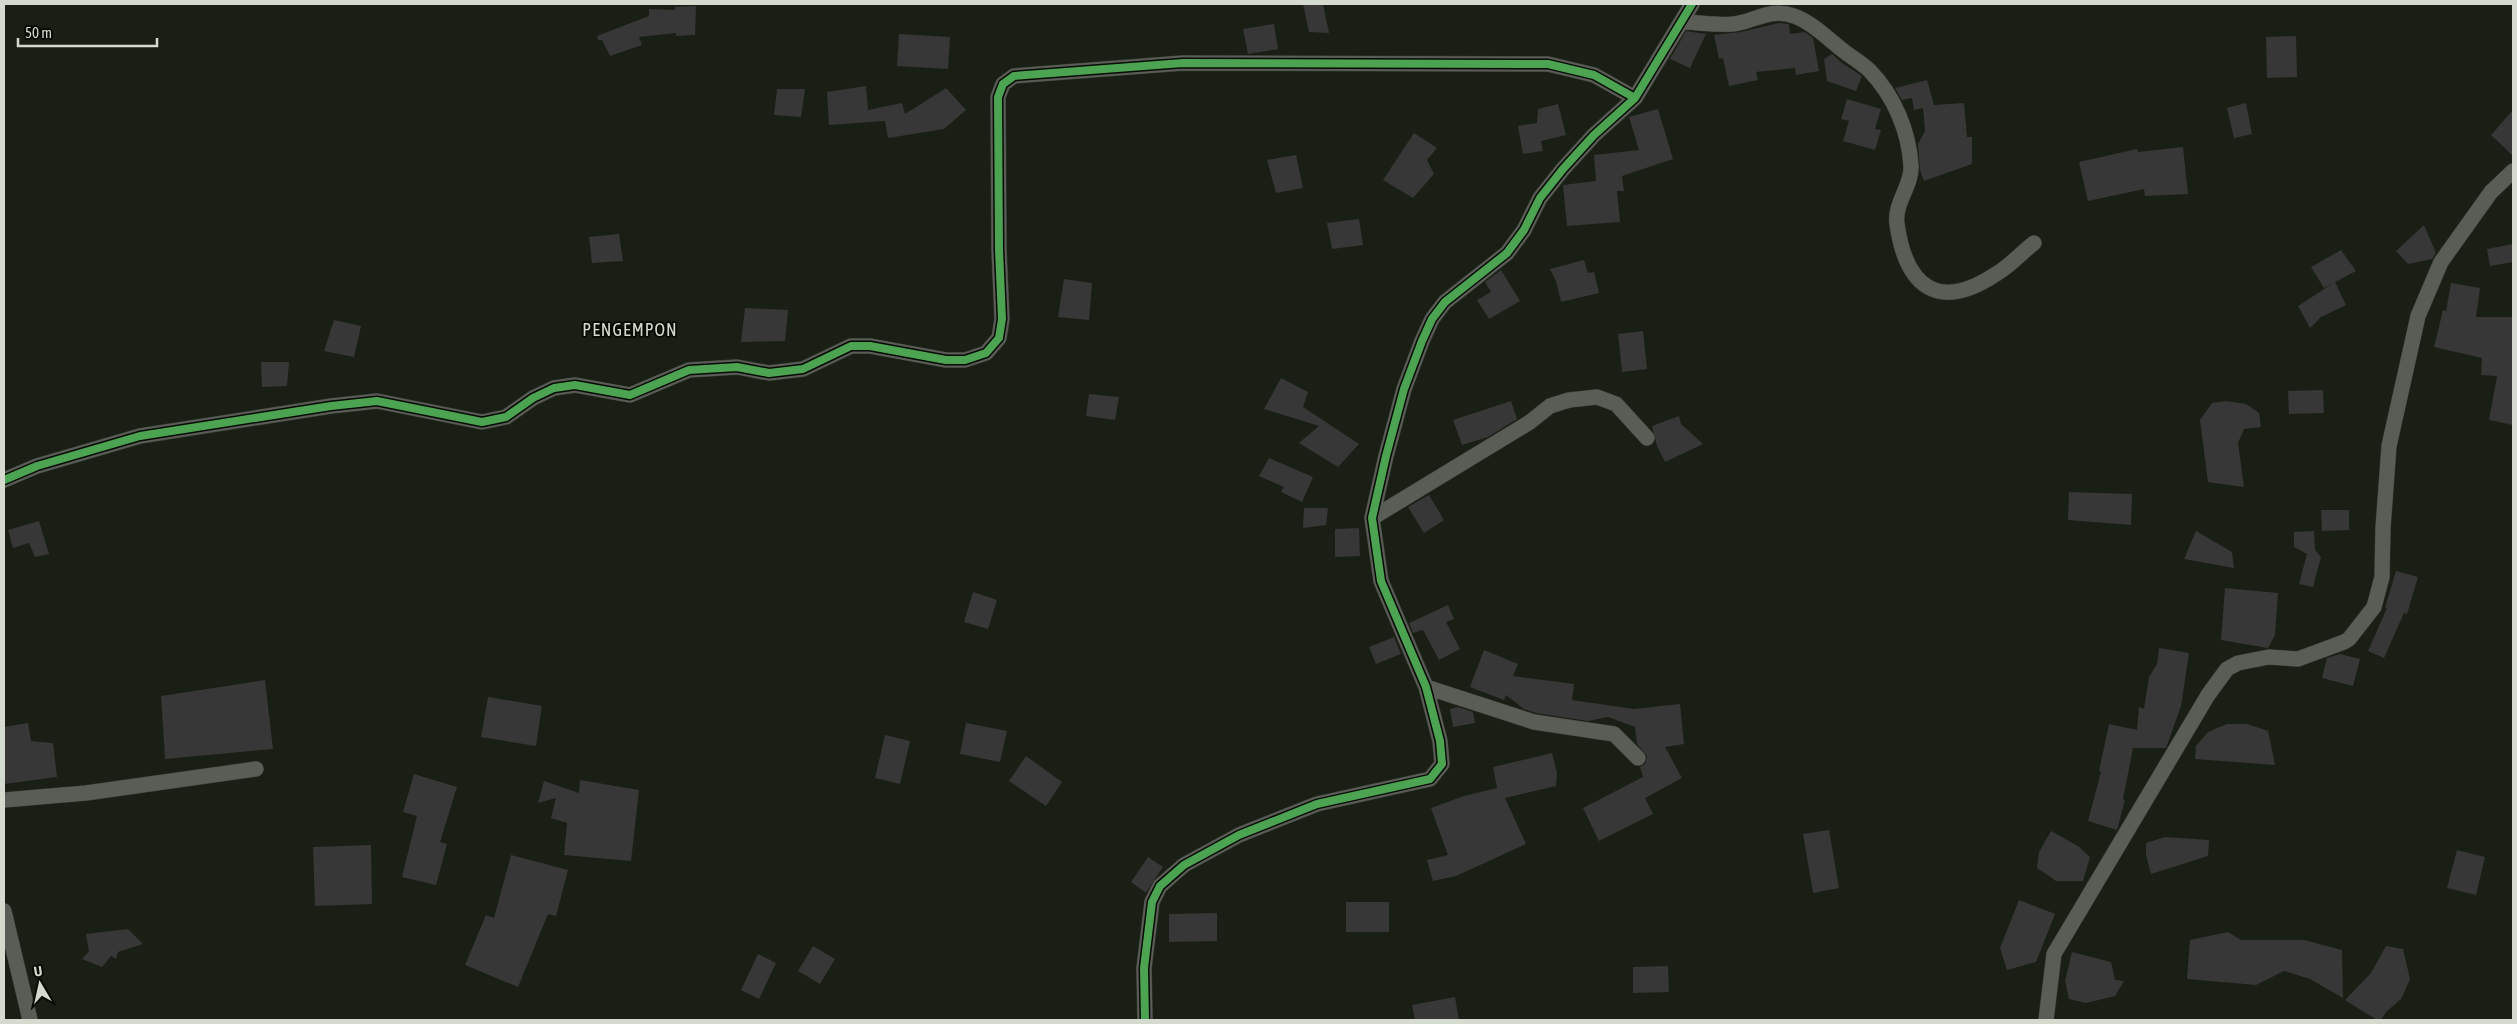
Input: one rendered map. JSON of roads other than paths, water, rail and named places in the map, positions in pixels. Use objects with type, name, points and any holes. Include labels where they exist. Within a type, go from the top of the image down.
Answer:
[{"type":"street","points":[[1145,1020],[1144,968],[1152,902],[1160,886],[1184,865],[1239,835],[1317,804],[1430,779],[1442,764],[1440,741],[1426,687],[1381,581],[1372,518],[1404,389],[1432,319],[1445,302],[1506,253],[1524,230],[1540,198],[1563,169],[1594,135],[1635,98],[1692,4]]},
{"type":"street","points":[[1682,22],[1738,24],[1777,12],[1794,16],[1818,30],[1869,70],[1890,94],[1900,118],[1908,149],[1910,181],[1902,196],[1896,221],[1901,245],[1910,268],[1921,283],[1936,292],[1952,294],[1972,288],[1997,274],[2034,242]]},
{"type":"street","points":[[4,480],[37,466],[140,436],[331,406],[377,401],[411,406],[460,419],[482,422],[506,417],[533,398],[554,388],[575,385],[630,395],[689,370],[737,367],[769,373],[803,368],[851,346],[870,346],[946,360],[965,360],[986,354],[999,338],[1002,319],[999,250],[998,97],[1003,84],[1014,76],[1183,63],[1548,64],[1594,75],[1635,98]]},
{"type":"street","points":[[2046,1020],[2054,954],[2208,695],[2224,672],[2248,660],[2269,657],[2298,659],[2324,651],[2349,639],[2374,607],[2382,577],[2383,528],[2389,446],[2418,316],[2441,262],[2491,192],[2513,171]]},
{"type":"street","points":[[1372,518],[1530,422],[1550,406],[1568,400],[1597,397],[1616,404],[1647,438]]},
{"type":"street","points":[[1426,687],[1534,722],[1614,734],[1638,758]]},
{"type":"street","points":[[4,800],[86,793],[256,769]]},
{"type":"street","points":[[4,911],[30,1020]]},
{"type":"district","name":"PENGEMPON","points":[[630,330]]}]
